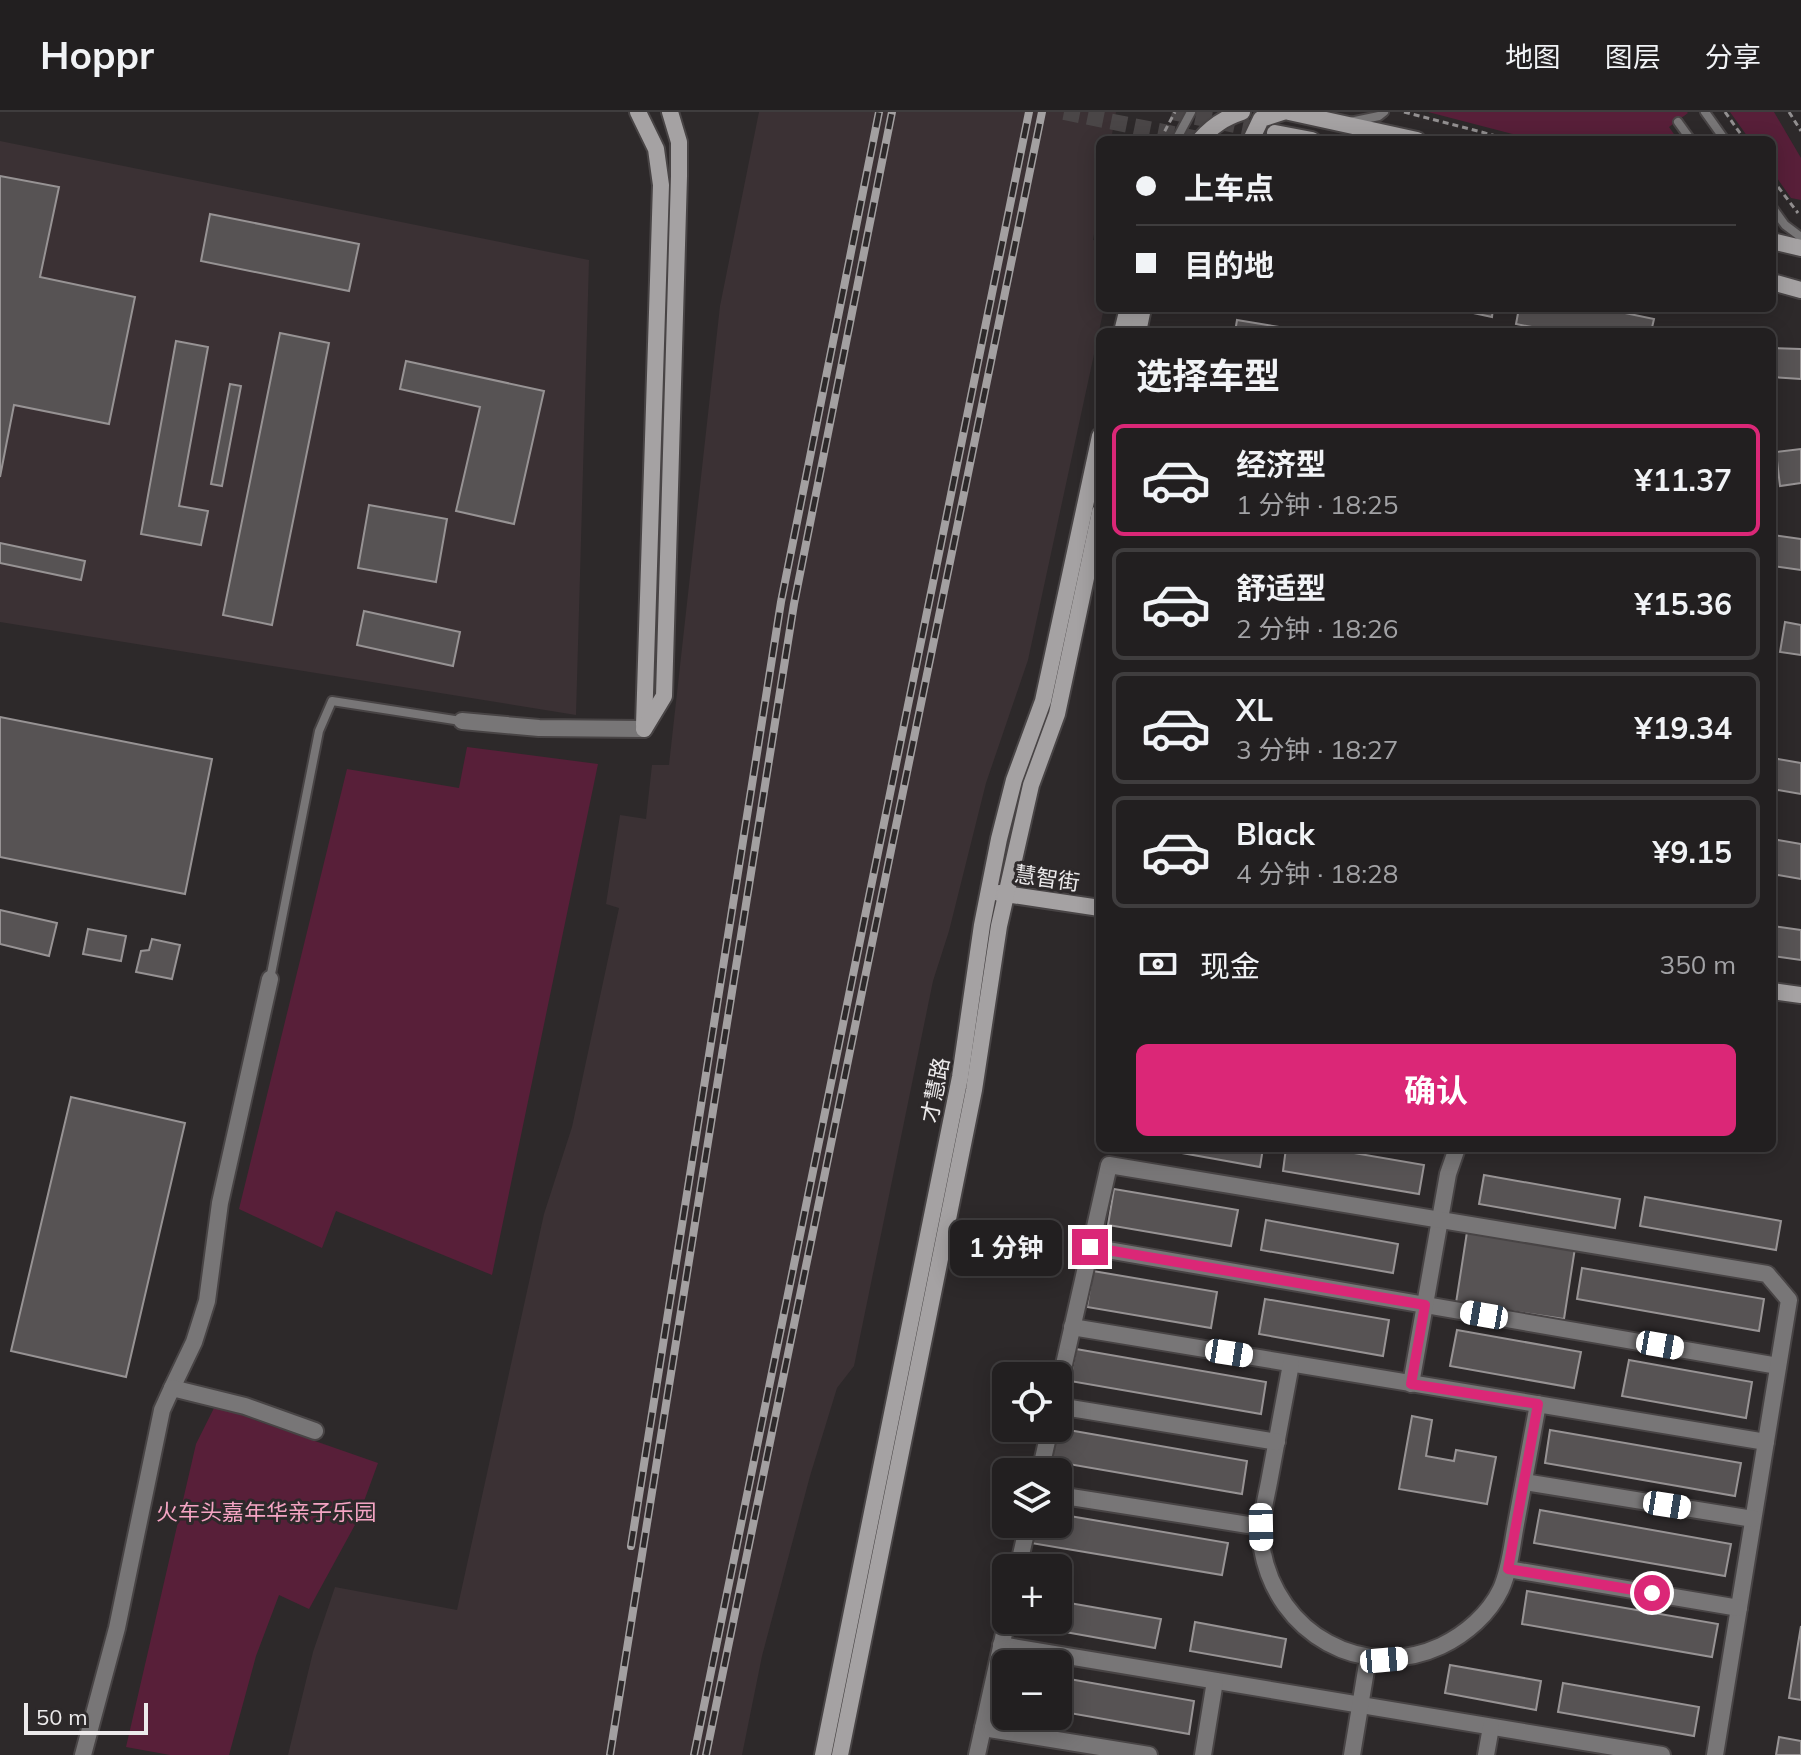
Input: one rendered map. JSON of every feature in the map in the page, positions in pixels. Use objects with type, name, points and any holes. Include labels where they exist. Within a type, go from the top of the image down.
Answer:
[{"type":"street","points":[[638,112],[656,149],[661,185],[644,729]]},
{"type":"street","points":[[644,729],[664,696],[679,142],[670,112]]},
{"type":"street","points":[[1204,134],[1227,117],[1242,112]]},
{"type":"street","points":[[1253,136],[1261,119],[1286,112],[1346,122],[1401,136]]},
{"type":"street","points":[[1275,133],[1291,136]]},
{"type":"street","points":[[1776,242],[1801,248]]},
{"type":"street","points":[[1776,283],[1801,290]]},
{"type":"street","name":"才慧路","points":[[823,1755],[960,1077],[990,886],[1014,780],[1043,701],[1096,455]]},
{"type":"street","name":"才慧路","points":[[840,1755],[971,1106],[1008,889],[1031,785],[1057,714],[1096,531]]},
{"type":"street","points":[[462,721],[539,728],[644,729]]},
{"type":"street","name":"慧智街","points":[[990,886],[1096,907]]},
{"type":"street","name":"慧智街","points":[[1008,889],[1096,896]]},
{"type":"street","points":[[83,1755],[117,1628],[162,1410],[194,1342],[207,1301],[220,1203],[270,979]]},
{"type":"street","points":[[1776,992],[1801,995]]},
{"type":"street","points":[[1776,1003],[1801,1006]]},
{"type":"street","points":[[1411,1384],[1448,1174],[1456,1152]]},
{"type":"street","points":[[1064,1362],[1109,1165],[1767,1274],[1789,1300],[1715,1755]]},
{"type":"street","points":[[1090,1247],[1778,1366]]},
{"type":"street","points":[[1072,1327],[1766,1442]]},
{"type":"street","points":[[1291,1364],[1261,1527],[1266,1566],[1289,1611],[1307,1631],[1331,1646],[1368,1658],[1405,1658],[1450,1641],[1471,1627],[1490,1607],[1508,1569],[1538,1404]]},
{"type":"street","points":[[172,1388],[245,1406],[315,1431]]},
{"type":"street","points":[[1072,1408],[1277,1442]]},
{"type":"street","points":[[1524,1482],[1753,1519]]},
{"type":"street","points":[[1072,1497],[1261,1527]]},
{"type":"street","points":[[1508,1569],[1739,1608]]},
{"type":"street","points":[[977,1755],[1004,1634]]},
{"type":"street","points":[[1001,1645],[1662,1755]]},
{"type":"street","points":[[1352,1755],[1368,1658]]},
{"type":"street","points":[[1203,1755],[1215,1681]]},
{"type":"street","points":[[1486,1755],[1491,1727]]},
{"type":"street","points":[[983,1728],[1149,1755]]},
{"type":"lane","points":[[679,112],[679,142]]},
{"type":"lane","points":[[1178,136],[1191,112]]},
{"type":"lane","points":[[1204,134],[1220,112]]},
{"type":"lane","points":[[1346,122],[1379,116],[1384,112]]},
{"type":"lane","points":[[1705,112],[1722,136]]},
{"type":"lane","points":[[1678,122],[1688,136]]},
{"type":"lane","points":[[1776,213],[1785,225],[1801,237]]},
{"type":"lane","points":[[270,979],[319,731],[332,701],[462,721]]},
{"type":"path","points":[[1162,136],[1175,112]]},
{"type":"path","points":[[1404,112],[1497,136]]},
{"type":"path","points":[[1725,112],[1742,136]]},
{"type":"path","points":[[1789,112],[1801,131]]},
{"type":"path","points":[[1776,184],[1797,213]]},
{"type":"shaded area","points":[[759,112],[1116,112],[1112,136],[1096,136],[1096,223],[1093,240],[1096,240],[1096,312],[1103,312],[1100,328],[1096,328],[1096,345],[1028,660],[986,783],[949,931],[933,981],[854,1366],[837,1388],[810,1476],[762,1656],[742,1755],[288,1755],[313,1652],[335,1587],[457,1610],[544,1214],[572,1127],[619,908],[606,904],[620,815],[646,819],[652,765],[669,765],[720,306]]},
{"type":"shaded area","points":[[0,141],[589,260],[576,715],[0,622]]},
{"type":"green space","points":[[1428,112],[1688,113],[1669,127],[1675,136],[1521,136]]},
{"type":"green space","points":[[1730,112],[1774,112],[1801,158],[1801,200],[1791,198],[1776,177],[1776,136],[1747,136]]},
{"type":"green space","points":[[467,747],[598,764],[492,1275],[336,1211],[322,1248],[239,1209],[347,769],[459,788]]},
{"type":"green space","name":"火车头嘉年华亲子乐园","points":[[215,1406],[378,1463],[356,1523],[309,1609],[279,1595],[256,1656],[229,1755],[170,1755],[126,1747],[196,1444]]},
{"type":"building","points":[[0,176],[59,187],[40,277],[135,297],[109,424],[14,405],[0,477]]},
{"type":"building","points":[[210,214],[359,244],[349,291],[201,261]]},
{"type":"building","points":[[1469,312],[1493,312],[1492,317]]},
{"type":"building","points":[[1518,312],[1620,312],[1654,319],[1652,328],[1537,328],[1516,324]]},
{"type":"building","points":[[1237,320],[1286,328],[1236,328]]},
{"type":"building","points":[[280,333],[329,343],[272,625],[223,615]]},
{"type":"building","points":[[176,341],[208,347],[179,506],[208,511],[201,545],[141,534]]},
{"type":"building","points":[[1776,348],[1801,349],[1801,379],[1776,377]]},
{"type":"building","points":[[406,361],[544,391],[514,524],[456,511],[480,407],[400,389]]},
{"type":"building","points":[[230,384],[241,386],[222,486],[211,484]]},
{"type":"building","points":[[1801,449],[1801,483],[1780,486],[1776,452]]},
{"type":"building","points":[[369,505],[447,519],[436,582],[358,568]]},
{"type":"building","points":[[1776,536],[1801,539],[1801,570],[1776,567]]},
{"type":"building","points":[[0,543],[85,561],[81,580],[0,563]]},
{"type":"building","points":[[364,611],[460,632],[453,666],[357,645]]},
{"type":"building","points":[[1785,622],[1801,625],[1801,655],[1780,652]]},
{"type":"building","points":[[0,717],[212,759],[185,894],[0,857]]},
{"type":"building","points":[[1776,759],[1801,763],[1801,794],[1776,790]]},
{"type":"building","points":[[1776,840],[1801,844],[1801,879],[1776,875]]},
{"type":"building","points":[[0,910],[57,923],[49,956],[0,944]]},
{"type":"building","points":[[1776,927],[1801,930],[1801,960],[1776,957]]},
{"type":"building","points":[[88,929],[126,936],[121,961],[83,954]]},
{"type":"building","points":[[152,939],[180,945],[172,979],[136,972],[141,951],[149,950]]},
{"type":"building","points":[[71,1097],[185,1123],[126,1377],[11,1351]]},
{"type":"building","points":[[1176,1152],[1262,1152],[1260,1167]]},
{"type":"building","points":[[1285,1152],[1348,1152],[1424,1165],[1419,1194],[1283,1171]]},
{"type":"building","points":[[1484,1175],[1620,1199],[1615,1228],[1479,1204]]},
{"type":"building","points":[[1114,1189],[1238,1210],[1231,1246],[1108,1225]]},
{"type":"building","points":[[1645,1197],[1781,1221],[1776,1250],[1640,1226]]},
{"type":"building","points":[[1266,1220],[1398,1244],[1393,1273],[1261,1250]]},
{"type":"building","points":[[1467,1232],[1575,1248],[1564,1319],[1456,1303]]},
{"type":"building","points":[[1582,1268],[1764,1299],[1759,1331],[1577,1299]]},
{"type":"building","points":[[1093,1271],[1217,1292],[1211,1328],[1087,1307]]},
{"type":"building","points":[[1265,1299],[1389,1320],[1383,1356],[1259,1334]]},
{"type":"building","points":[[1457,1330],[1581,1352],[1574,1388],[1450,1366]]},
{"type":"building","points":[[1076,1349],[1266,1382],[1261,1414],[1072,1381]]},
{"type":"building","points":[[1629,1360],[1752,1382],[1746,1418],[1622,1396]]},
{"type":"building","points":[[1412,1416],[1432,1420],[1426,1456],[1454,1461],[1456,1450],[1496,1457],[1487,1504],[1399,1489]]},
{"type":"building","points":[[1550,1430],[1741,1463],[1735,1496],[1545,1463]]},
{"type":"building","points":[[1072,1431],[1247,1461],[1242,1494],[1072,1465],[1072,1458],[1052,1458],[1054,1442],[1072,1442]]},
{"type":"building","points":[[1540,1510],[1731,1544],[1725,1576],[1534,1543]]},
{"type":"building","points":[[1072,1516],[1228,1543],[1222,1575],[1031,1543],[1032,1538],[1072,1538]]},
{"type":"building","points":[[1527,1591],[1718,1624],[1712,1657],[1522,1624]]},
{"type":"building","points":[[1072,1603],[1161,1619],[1155,1648],[1072,1633]]},
{"type":"building","points":[[1195,1622],[1286,1639],[1281,1667],[1190,1651]]},
{"type":"building","points":[[1801,1626],[1801,1700],[1789,1698]]},
{"type":"building","points":[[1450,1665],[1541,1681],[1536,1710],[1445,1693]]},
{"type":"building","points":[[1072,1679],[1194,1701],[1189,1734],[1072,1713]]},
{"type":"building","points":[[1563,1683],[1699,1707],[1694,1736],[1558,1712]]},
{"type":"building","points":[[1779,1737],[1801,1741],[1801,1755],[1776,1755]]},
{"type":"tunnel","points":[[1064,112],[1183,136]]},
{"type":"tunnel","points":[[1172,112],[1270,132]]},
{"type":"railway","points":[[631,1546],[781,602],[879,112]]},
{"type":"railway","points":[[610,1755],[794,604],[892,112]]},
{"type":"railway","points":[[694,1755],[1029,112]]},
{"type":"railway","points":[[706,1755],[1042,112]]},
{"type":"route","points":[[1090,1247],[1425,1305],[1411,1384],[1538,1404],[1508,1569],[1652,1593]]}]
